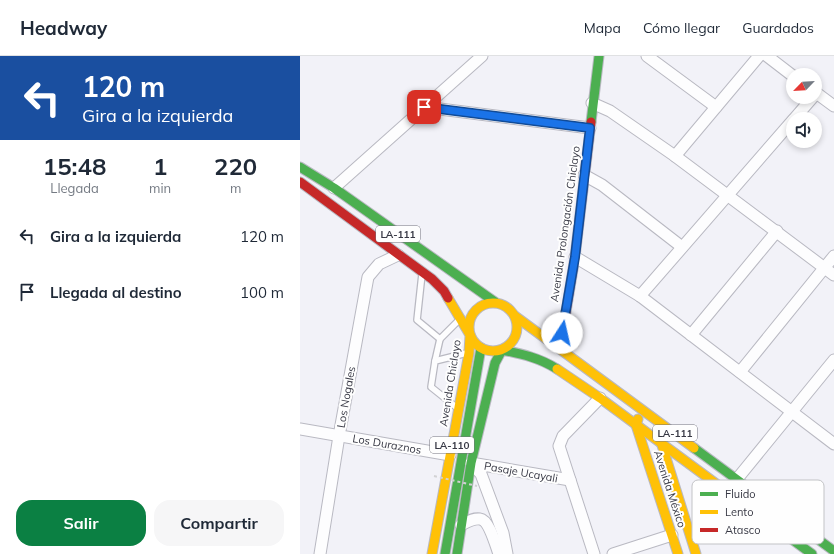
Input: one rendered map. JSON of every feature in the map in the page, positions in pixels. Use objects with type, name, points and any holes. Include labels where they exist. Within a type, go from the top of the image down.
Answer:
[{"type":"main road","name":"Avenida Prolongación Chiclayo","points":[[560,348],[575,257],[592,103],[599,56]]},
{"type":"main road","name":"LA-111","points":[[300,167],[334,188],[495,302]]},
{"type":"main road","name":"LA-111","points":[[300,182],[432,279],[444,291],[470,335]]},
{"type":"main road","points":[[495,302],[503,304],[510,309],[515,316]]},
{"type":"main road","name":"LA-110","points":[[470,335],[470,319],[474,312],[480,306],[495,302]]},
{"type":"main road","name":"LA-111","points":[[515,316],[737,479]]},
{"type":"main road","name":"LA-110","points":[[456,554],[471,463],[495,363],[502,350],[509,346],[517,332],[518,323],[515,316]]},
{"type":"main road","points":[[470,335],[481,348],[488,351],[502,350]]},
{"type":"main road","name":"Avenida Chiclayo","points":[[432,554],[469,353],[470,335]]},
{"type":"main road","points":[[445,554],[481,348]]},
{"type":"main road","name":"LA-111","points":[[502,350],[534,357],[548,363],[600,398],[712,480]]},
{"type":"main road","points":[[636,425],[642,409]]},
{"type":"main road","name":"Avenida México","points":[[636,425],[678,554]]},
{"type":"main road","name":"Avenida México","points":[[664,425],[661,442],[692,541]]},
{"type":"main road","name":"Avenida México","points":[[693,544],[696,554]]},
{"type":"main road","name":"LA-111","points":[[799,544],[812,554]]},
{"type":"main road","name":"LA-111","points":[[824,544],[834,551]]},
{"type":"street","points":[[334,188],[482,56]]},
{"type":"street","points":[[647,56],[716,107]]},
{"type":"street","points":[[675,156],[759,56]]},
{"type":"street","points":[[767,56],[786,71]]},
{"type":"street","points":[[822,98],[834,106]]},
{"type":"street","points":[[592,103],[610,110],[675,156],[834,275]]},
{"type":"street","points":[[799,112],[806,104]]},
{"type":"street","points":[[424,107],[590,128]]},
{"type":"street","points":[[640,296],[786,127]]},
{"type":"street","points":[[584,176],[602,185],[682,247]]},
{"type":"street","points":[[691,334],[777,231]]},
{"type":"street","name":"Los Nogales","points":[[320,554],[339,436],[368,277],[379,264],[398,255]]},
{"type":"street","points":[[740,372],[834,256]]},
{"type":"street","points":[[575,257],[640,296],[834,444]]},
{"type":"street","points":[[737,479],[833,362]]},
{"type":"street","points":[[594,554],[559,446],[562,436],[600,398]]},
{"type":"street","name":"Los Duraznos","points":[[300,429],[450,455]]},
{"type":"street","points":[[471,463],[481,474],[503,534],[507,554]]},
{"type":"street","name":"Pasaje Ucayali","points":[[471,463],[570,480]]},
{"type":"street","points":[[461,525],[473,520],[481,519],[487,523],[499,554]]},
{"type":"street","points":[[613,554],[672,535]]},
{"type":"lane","points":[[422,272],[417,320],[440,339]]},
{"type":"lane","points":[[458,409],[431,387],[440,339],[461,318]]},
{"type":"lane","points":[[435,361],[469,353]]},
{"type":"path","points":[[434,476],[477,486]]},
{"type":"traffic: fast","points":[[591,122],[599,56]]},
{"type":"traffic: fast","points":[[300,167],[334,188],[495,302]]},
{"type":"traffic: fast","points":[[445,554],[481,348]]},
{"type":"traffic: fast","points":[[457,554],[471,463],[495,363],[502,350],[537,359],[557,369]]},
{"type":"traffic: fast","points":[[694,448],[737,480]]},
{"type":"traffic: fast","points":[[798,544],[812,554]]},
{"type":"traffic: fast","points":[[824,544],[834,551]]},
{"type":"traffic: slow","points":[[432,554],[469,353],[470,335],[448,298]]},
{"type":"traffic: slow","points":[[488,303],[498,303],[507,307],[513,313],[517,322],[517,327],[517,332],[513,341],[507,347],[498,351],[488,351],[479,347],[473,341],[469,332],[469,322],[473,313],[479,307],[488,303]]},
{"type":"traffic: slow","points":[[515,316],[694,448]]},
{"type":"traffic: slow","points":[[557,369],[600,398],[711,480]]},
{"type":"traffic: slow","points":[[638,419],[636,425],[678,554]]},
{"type":"traffic: slow","points":[[662,437],[661,442],[692,541]]},
{"type":"traffic: slow","points":[[693,544],[696,554]]},
{"type":"traffic: jam","points":[[560,348],[575,257],[591,122]]},
{"type":"traffic: jam","points":[[300,182],[432,279],[444,291],[448,298]]},
{"type":"route","points":[[424,107],[590,128],[575,257],[562,333]]}]
